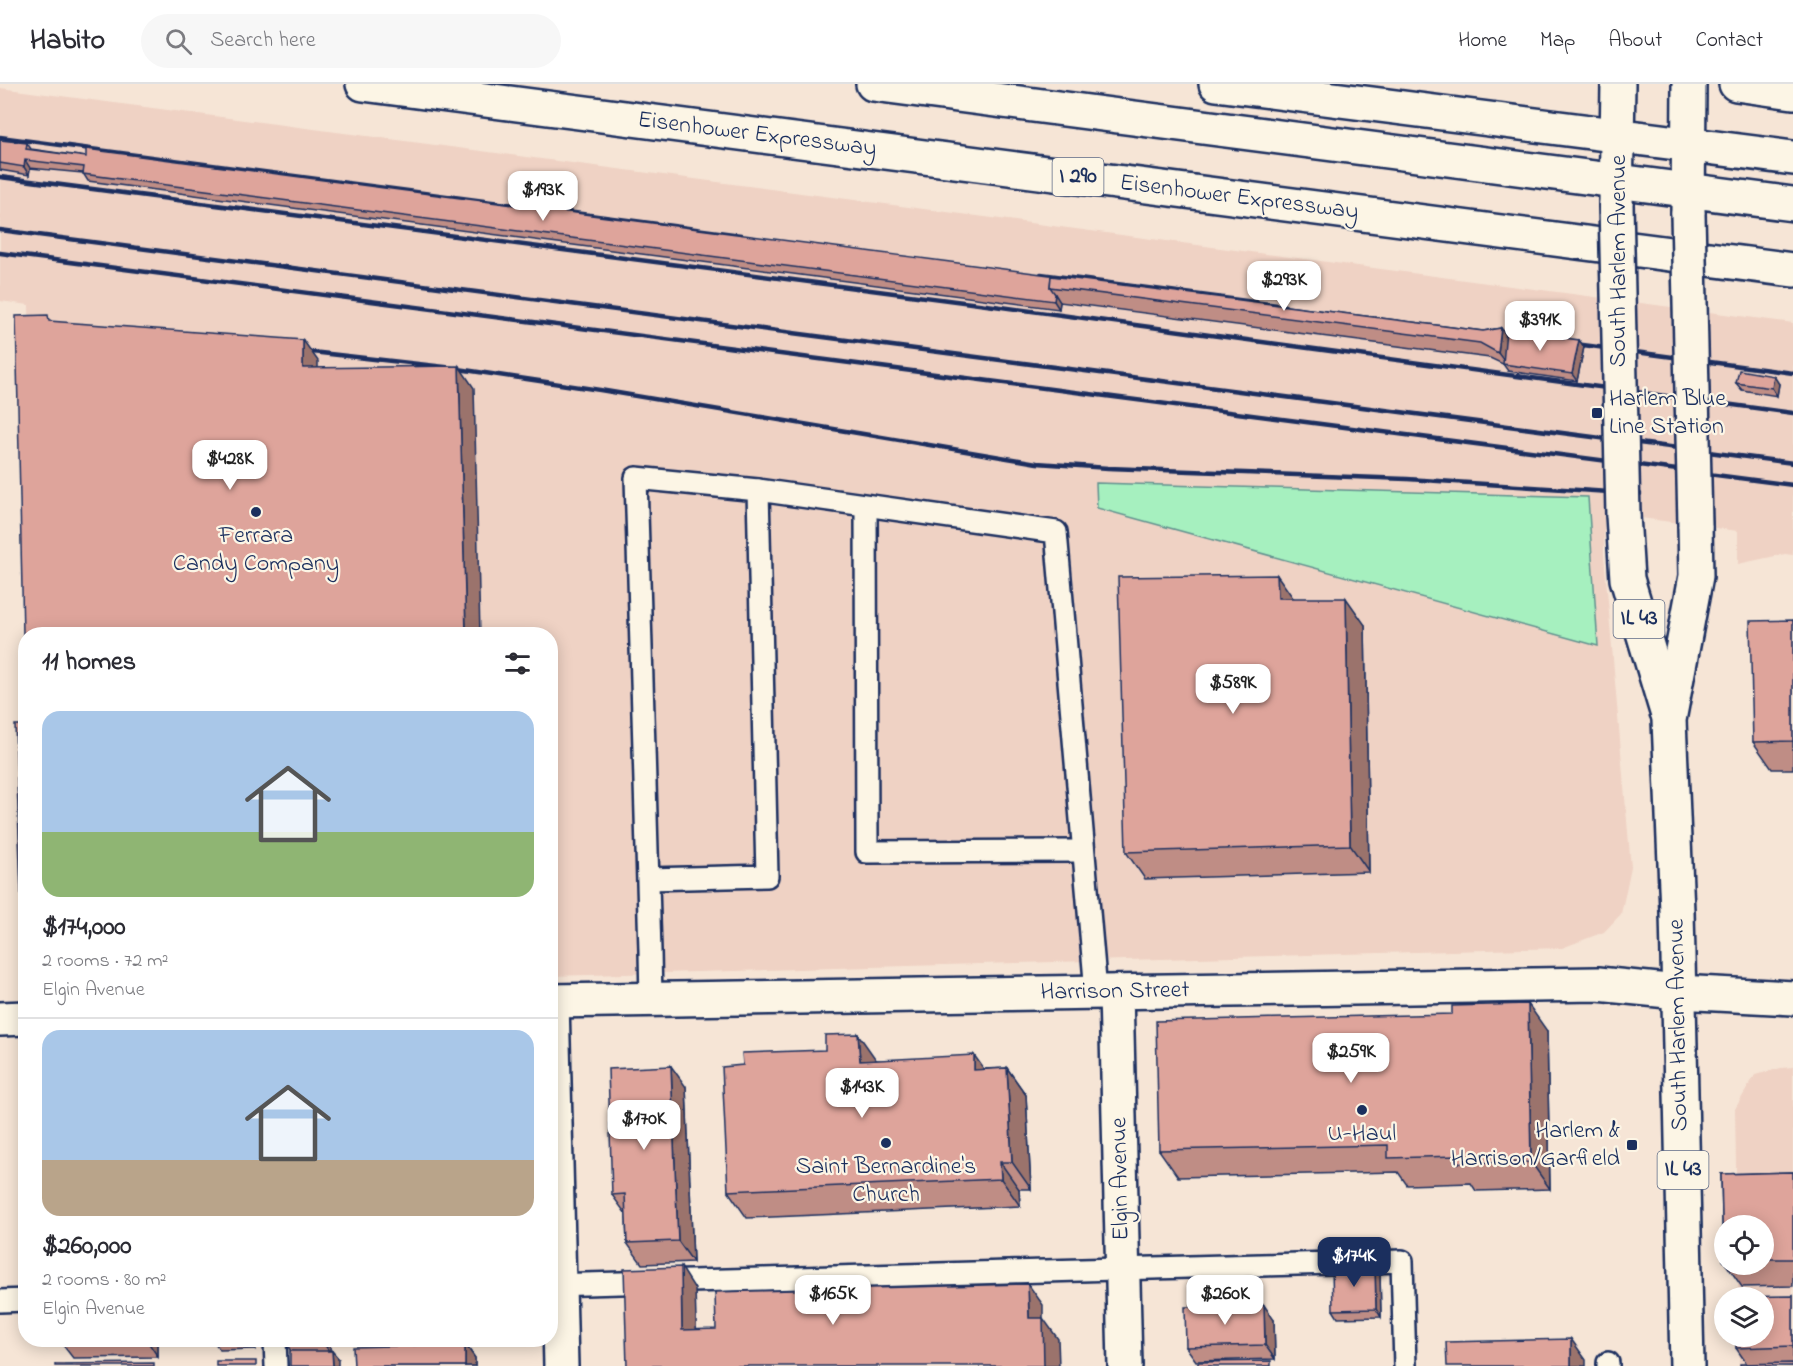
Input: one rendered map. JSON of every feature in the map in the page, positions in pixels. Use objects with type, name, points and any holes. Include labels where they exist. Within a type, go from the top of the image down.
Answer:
[{"type":"main road","name":"Eisenhower Expressway","points":[[363,84],[1793,270]]},
{"type":"main road","points":[[873,84],[1688,203],[1793,204]]},
{"type":"main road","points":[[1216,84],[1618,112],[1690,135],[1793,158]]},
{"type":"main road","name":"South Harlem Avenue","points":[[1687,1366],[1677,911],[1669,720],[1696,576],[1688,203],[1689,84]]},
{"type":"main road","points":[[1736,84],[1793,92]]},
{"type":"main road","name":"South Harlem Avenue","points":[[1618,112],[1617,193],[1623,516],[1628,579],[1669,720]]},
{"type":"main road","name":"Harrison Street","points":[[558,1001],[1598,984],[1678,992],[1793,998]]},
{"type":"main road","name":"Elgin Avenue","points":[[1106,992],[1123,1269],[1125,1366]]},
{"type":"main road","points":[[0,1019],[18,1018]]},
{"type":"main road","points":[[558,1326],[561,1366]]},
{"type":"lane","points":[[651,1000],[636,478],[758,490],[1056,532],[1083,851],[1106,992]]},
{"type":"lane","points":[[648,879],[767,876],[758,490]]},
{"type":"lane","points":[[866,506],[867,852],[1083,851]]},
{"type":"lane","points":[[558,1285],[1402,1261],[1405,1366]]},
{"type":"lane","points":[[0,1301],[18,1300]]},
{"type":"lane","points":[[275,1347],[276,1366]]},
{"type":"shaded area","points":[[0,88],[1793,323],[1793,555],[1785,554],[1738,564],[1738,531],[1604,513],[1604,555],[1631,867],[1621,914],[1604,932],[1562,948],[558,976],[558,627],[37,627],[29,305],[0,301]]},
{"type":"shaded area","points":[[1793,1067],[1793,1366],[1739,1366],[1739,1347],[1774,1347],[1774,1287],[1738,1287],[1738,1275],[1774,1275],[1774,1215],[1737,1215],[1735,1109],[1755,1075]]},
{"type":"green space","points":[[1096,483],[1588,497],[1598,646],[1097,508]]},
{"type":"building","points":[[0,140],[27,143],[26,149],[86,157],[86,149],[1057,276],[1051,276],[1050,287],[1055,294],[1054,301],[83,174],[84,167],[25,160],[24,167],[0,163]]},
{"type":"building","points":[[1051,276],[1483,331],[1501,328],[1498,353],[1480,343],[1050,287]]},
{"type":"building","name":"Ferrara Candy Company","points":[[48,315],[49,321],[303,340],[303,368],[459,366],[466,627],[23,627],[16,316]]},
{"type":"building","points":[[1506,330],[1579,340],[1572,374],[1503,364]]},
{"type":"building","points":[[1739,370],[1774,376],[1772,388],[1736,383]]},
{"type":"building","points":[[1277,575],[1278,598],[1346,598],[1350,845],[1126,852],[1118,577]]},
{"type":"building","points":[[1793,620],[1793,741],[1753,742],[1750,621]]},
{"type":"building","name":"Ferrara Candy Company","points":[[15,725],[18,725],[18,809]]},
{"type":"building","name":"U-Haul","points":[[1528,1004],[1531,1162],[1457,1163],[1457,1156],[1388,1158],[1388,1145],[1159,1150],[1156,1021],[1452,1014],[1452,1006]]},
{"type":"building","name":"Saint Bernardine's Church","points":[[858,1034],[860,1061],[974,1055],[974,1070],[1007,1068],[1012,1162],[1000,1162],[1001,1179],[728,1191],[722,1067],[743,1065],[742,1053],[825,1050],[825,1035]]},
{"type":"building","points":[[671,1066],[678,1241],[627,1243],[625,1194],[612,1195],[608,1069]]},
{"type":"building","points":[[1793,1172],[1793,1259],[1774,1259],[1774,1215],[1722,1215],[1721,1174]]},
{"type":"building","points":[[681,1267],[682,1330],[716,1329],[715,1292],[1028,1284],[1029,1318],[1043,1318],[1044,1366],[627,1366],[624,1269]]},
{"type":"building","points":[[1375,1267],[1376,1309],[1333,1310],[1332,1268]]},
{"type":"building","points":[[1774,1296],[1793,1296],[1793,1346],[1774,1347]]},
{"type":"building","points":[[1264,1305],[1265,1345],[1186,1347],[1185,1307]]},
{"type":"building","points":[[1571,1339],[1571,1366],[1447,1366],[1446,1342]]},
{"type":"building","points":[[353,1347],[465,1347],[465,1366],[354,1366]]},
{"type":"building","points":[[290,1351],[332,1351],[333,1366],[290,1366]]},
{"type":"building","points":[[216,1361],[256,1361],[256,1366],[216,1366]]},
{"type":"building","points":[[1271,1361],[1271,1366],[1198,1366],[1198,1362]]},
{"type":"building","points":[[154,1363],[154,1366],[55,1366],[55,1364]]},
{"type":"building","points":[[1792,1363],[1792,1366],[1740,1366],[1740,1364]]},
{"type":"railway","points":[[0,137],[741,235]]},
{"type":"railway","points":[[0,177],[994,306],[1793,413]]},
{"type":"railway","points":[[0,230],[1793,463]]},
{"type":"railway","points":[[0,253],[1793,485]]},
{"type":"railway","points":[[1041,274],[1285,306]]},
{"type":"railway","points":[[1568,343],[1793,373]]},
{"type":"railway","points":[[294,350],[445,367],[600,390],[1037,463],[1108,468],[1407,479],[1640,494]]},
{"type":"place","name":"Harlem Blue Line Station","points":[[1597,413]]},
{"type":"place","name":"Ferrara Candy Company","points":[[256,512]]},
{"type":"place","name":"U-Haul","points":[[1362,1110]]},
{"type":"place","name":"Saint Bernardine's Church","points":[[886,1143]]},
{"type":"place","name":"Harlem & Harrison/Garfield","points":[[1632,1145]]}]
